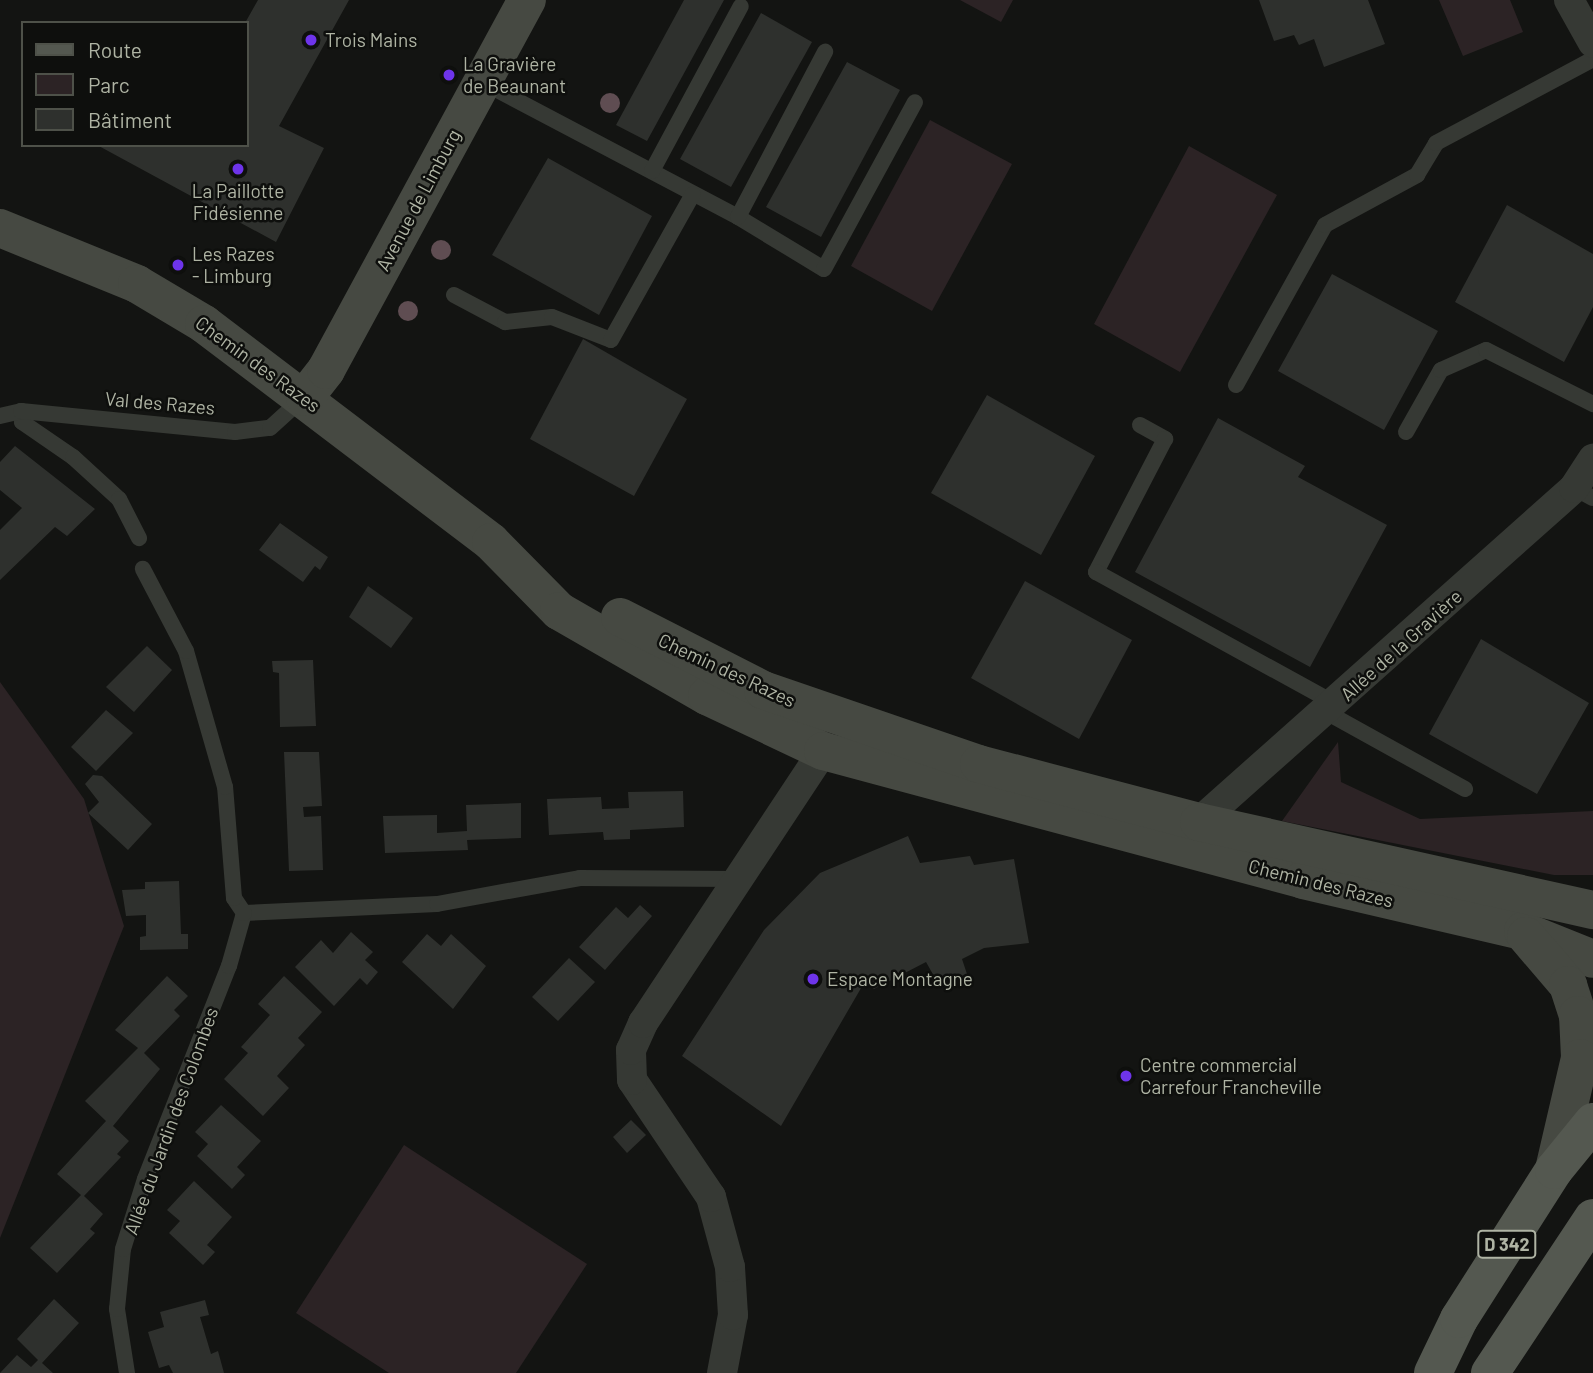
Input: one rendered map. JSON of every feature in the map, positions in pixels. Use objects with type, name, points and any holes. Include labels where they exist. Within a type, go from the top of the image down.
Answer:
[{"type":"main road","name":"D 342","points":[[1433,1373],[1459,1320],[1554,1170],[1593,1122]]},
{"type":"main road","name":"D 342","points":[[1490,1373],[1593,1219]]},
{"type":"street","name":"Avenue de Limburg","points":[[305,397],[326,370],[527,0]]},
{"type":"street","points":[[1569,0],[1593,43]]},
{"type":"street","name":"Chemin des Razes","points":[[0,228],[137,284],[213,330],[305,397],[491,542],[653,636],[763,690],[979,764],[1199,822],[1593,910]]},
{"type":"street","name":"Allée de la Gravière","points":[[1199,822],[1583,493],[1593,459]]},
{"type":"street","name":"Chemin des Razes","points":[[491,542],[558,611],[707,696],[823,751],[1303,880],[1523,931],[1593,959]]},
{"type":"street","points":[[722,1373],[733,1315],[730,1267],[711,1197],[632,1080],[631,1050],[643,1023],[823,751]]},
{"type":"street","name":"Chemin des Razes","points":[[823,751],[979,764]]},
{"type":"street","name":"Chemin des Razes","points":[[1047,810],[1199,822]]},
{"type":"street","points":[[1523,931],[1568,985],[1578,1015],[1580,1058],[1554,1170]]},
{"type":"lane","points":[[652,171],[741,6]]},
{"type":"lane","points":[[738,217],[825,52]]},
{"type":"lane","points":[[1236,385],[1325,225],[1418,175],[1436,143],[1593,59]]},
{"type":"lane","points":[[482,82],[738,217],[824,269],[915,102]]},
{"type":"lane","points":[[454,295],[505,322],[552,317],[611,340],[693,194]]},
{"type":"lane","points":[[1406,432],[1441,369],[1486,350],[1593,404]]},
{"type":"lane","name":"Val des Razes","points":[[0,416],[21,411],[235,432],[270,428],[305,397]]},
{"type":"lane","points":[[21,411],[22,422],[73,457],[119,499],[139,538]]},
{"type":"lane","points":[[1140,425],[1165,439],[1096,572],[1465,789]]},
{"type":"lane","points":[[143,569],[190,663],[225,787],[234,898],[244,913],[436,904],[580,878],[737,879]]},
{"type":"lane","name":"Allée du Jardin des Colombes","points":[[127,1373],[117,1309],[123,1249],[145,1179],[229,967],[244,913]]},
{"type":"green space","points":[[960,0],[1013,0],[1001,22]]},
{"type":"green space","points":[[1439,0],[1510,0],[1523,32],[1463,56]]},
{"type":"green space","points":[[930,120],[1012,164],[932,311],[851,266]]},
{"type":"green space","points":[[1189,146],[1277,195],[1180,372],[1094,324]]},
{"type":"green space","points":[[0,682],[84,799],[124,926],[0,1238]]},
{"type":"green space","points":[[1338,742],[1341,782],[1420,819],[1593,811],[1593,875],[1554,875],[1282,821]]},
{"type":"green space","points":[[404,1145],[587,1264],[516,1373],[389,1373],[296,1313]]},
{"type":"building","points":[[258,0],[349,0],[279,126],[324,148],[276,242],[101,147],[248,147],[246,21]]},
{"type":"building","points":[[684,0],[724,0],[647,141],[616,125]]},
{"type":"building","points":[[1259,0],[1368,0],[1385,44],[1324,67],[1314,39],[1299,45],[1294,35],[1274,41]]},
{"type":"building","points":[[761,13],[812,42],[731,187],[680,159]]},
{"type":"building","points":[[847,62],[900,90],[821,237],[766,207]]},
{"type":"building","points":[[548,158],[652,216],[599,315],[492,255]]},
{"type":"building","points":[[1507,205],[1593,254],[1593,307],[1564,362],[1455,302]]},
{"type":"building","points":[[1332,274],[1438,331],[1384,430],[1278,371]]},
{"type":"building","points":[[583,339],[687,399],[634,496],[530,439]]},
{"type":"building","points":[[987,395],[1095,456],[1041,555],[931,493]]},
{"type":"building","points":[[1218,418],[1305,466],[1298,477],[1387,525],[1310,667],[1135,572]]},
{"type":"building","points":[[15,446],[95,509],[67,536],[55,527],[0,580],[0,530],[22,508],[0,490],[0,462]]},
{"type":"building","points":[[280,523],[328,557],[320,570],[315,566],[303,582],[259,550]]},
{"type":"building","points":[[1025,581],[1132,640],[1079,739],[971,678]]},
{"type":"building","points":[[368,586],[413,618],[391,648],[349,617]]},
{"type":"building","points":[[1481,639],[1589,703],[1537,794],[1429,734]]},
{"type":"building","points":[[147,646],[172,670],[134,712],[106,687]]},
{"type":"building","points":[[313,660],[316,726],[280,727],[279,673],[273,672],[272,661]]},
{"type":"building","points":[[106,710],[133,733],[96,771],[71,747]]},
{"type":"building","points":[[284,752],[319,752],[322,806],[303,807],[304,817],[321,816],[323,870],[289,871]]},
{"type":"building","points":[[93,775],[102,776],[152,824],[128,850],[88,813],[99,802],[85,784]]},
{"type":"building","points":[[683,791],[684,827],[630,830],[630,839],[604,840],[603,832],[549,835],[547,799],[601,797],[602,809],[629,808],[628,792]]},
{"type":"building","points":[[521,803],[521,838],[467,840],[468,850],[385,853],[383,816],[437,815],[437,833],[467,831],[466,805]]},
{"type":"building","name":"Espace Montagne","points":[[908,836],[920,863],[970,856],[974,865],[1014,859],[1029,943],[984,948],[962,959],[967,974],[939,985],[926,962],[874,989],[864,983],[781,1126],[682,1056],[764,930],[820,873]]},
{"type":"building","points":[[179,881],[181,934],[188,934],[188,949],[140,950],[140,937],[146,936],[146,915],[126,916],[122,890],[145,889],[145,882]]},
{"type":"building","points":[[640,905],[652,916],[605,970],[579,947],[616,907],[628,918]]},
{"type":"building","points":[[351,932],[373,952],[365,960],[378,972],[367,985],[360,978],[334,1006],[295,967],[321,940],[333,953]]},
{"type":"building","points":[[427,934],[441,946],[451,934],[486,966],[453,1009],[402,962]]},
{"type":"building","points":[[569,958],[595,982],[558,1021],[532,997]]},
{"type":"building","points":[[167,976],[188,996],[174,1010],[180,1016],[144,1053],[160,1069],[113,1126],[129,1141],[117,1154],[121,1157],[84,1196],[103,1214],[90,1229],[95,1233],[57,1273],[30,1248],[81,1195],[57,1174],[106,1121],[85,1101],[138,1048],[115,1030]]},
{"type":"building","points":[[284,976],[322,1012],[298,1038],[305,1045],[277,1076],[289,1088],[263,1116],[224,1079],[248,1053],[241,1047],[270,1015],[258,1004]]},
{"type":"building","points":[[221,1105],[261,1141],[237,1167],[245,1175],[232,1189],[197,1156],[208,1144],[195,1132]]},
{"type":"building","points":[[631,1120],[646,1135],[627,1153],[613,1137]]},
{"type":"building","points":[[194,1181],[232,1217],[207,1245],[215,1252],[203,1265],[169,1233],[180,1221],[167,1210]]},
{"type":"building","points":[[54,1299],[79,1323],[42,1363],[53,1373],[0,1373],[17,1355],[31,1367],[38,1360],[17,1339]]},
{"type":"building","points":[[205,1300],[209,1315],[200,1317],[211,1354],[218,1351],[224,1373],[173,1373],[169,1365],[159,1368],[148,1332],[164,1327],[160,1312]]},
{"type":"place","name":"Trois Mains","points":[[311,40]]},
{"type":"place","name":"La Gravière de Beaunant","points":[[449,75]]},
{"type":"place","name":"La Paillotte Fidésienne","points":[[238,169]]},
{"type":"place","name":"Les Razes - Limburg","points":[[178,265]]},
{"type":"place","name":"Espace Montagne","points":[[813,979]]},
{"type":"place","name":"Centre commercial Carrefour Francheville","points":[[1126,1076]]}]
